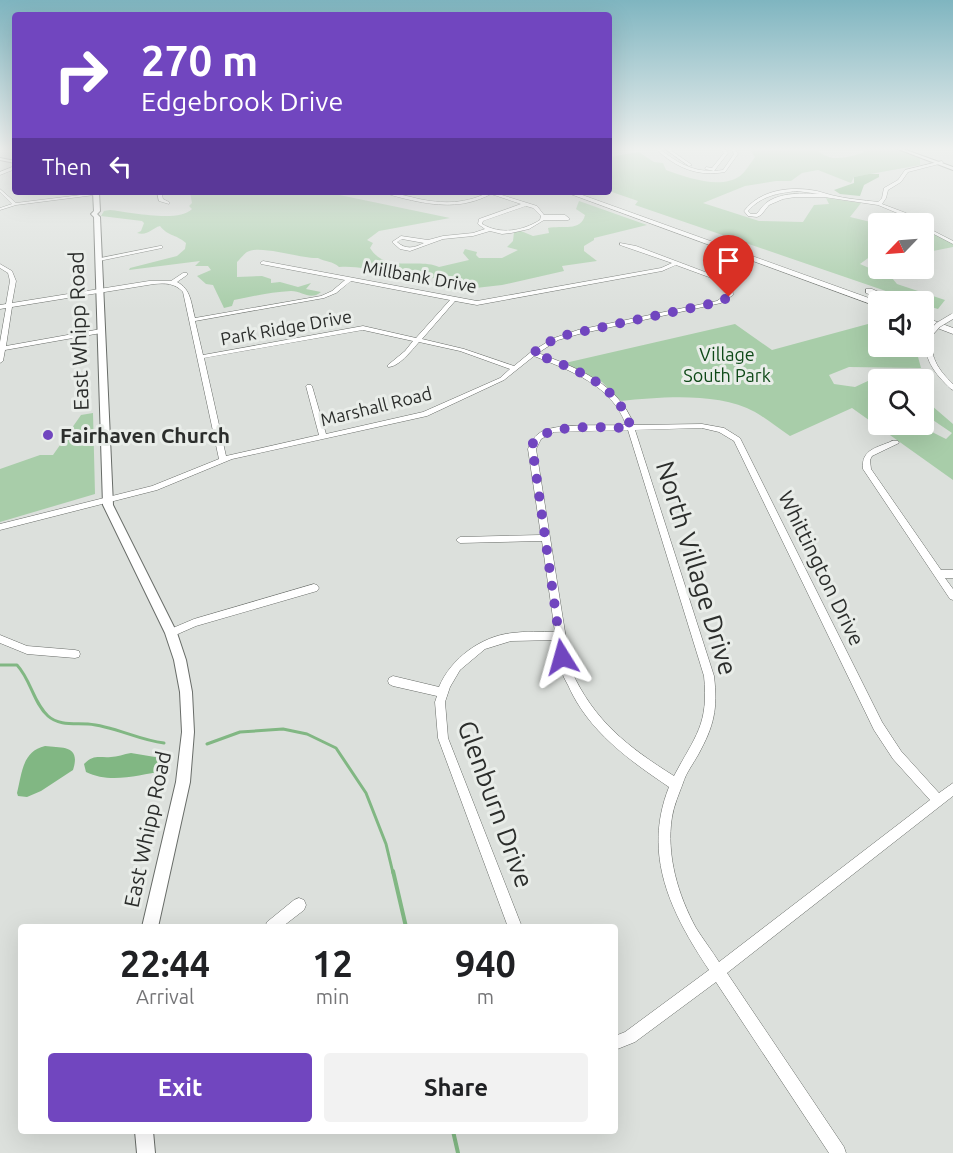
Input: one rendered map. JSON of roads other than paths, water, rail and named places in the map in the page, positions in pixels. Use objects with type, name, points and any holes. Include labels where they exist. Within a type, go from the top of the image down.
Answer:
[{"type":"highway","points":[[598,203],[868,300]]},
{"type":"highway","points":[[618,203],[868,291]]},
{"type":"highway","points":[[934,314],[953,319]]},
{"type":"highway","points":[[934,324],[953,331]]},
{"type":"main road","name":"East Whipp Road","points":[[96,203],[108,505],[171,633],[186,692],[186,757],[151,924]]},
{"type":"main road","points":[[144,1134],[146,1153]]},
{"type":"street","points":[[0,209],[24,203]]},
{"type":"street","points":[[434,203],[444,205],[464,203]]},
{"type":"street","points":[[428,242],[406,237],[398,238],[394,242],[401,249],[410,250],[442,237],[474,234],[488,230],[511,232],[536,224],[543,217],[538,209],[522,203]]},
{"type":"street","points":[[751,203],[746,211],[750,215],[757,216],[771,203]]},
{"type":"street","points":[[872,203],[898,213]]},
{"type":"street","points":[[488,230],[480,224],[481,220],[526,204]]},
{"type":"street","points":[[934,233],[953,243]]},
{"type":"street","name":"Marshall Road","points":[[0,526],[154,488],[223,459],[425,414],[494,383],[549,342],[566,335],[719,302],[730,295],[730,288],[722,281],[622,244]]},
{"type":"street","points":[[99,259],[160,247]]},
{"type":"street","name":"Millbank Drive","points":[[263,263],[471,303],[487,302],[662,269],[676,263]]},
{"type":"street","points":[[0,266],[10,272],[13,278],[0,361]]},
{"type":"street","points":[[172,283],[185,274]]},
{"type":"street","points":[[192,320],[316,298],[334,292],[350,279]]},
{"type":"street","points":[[0,307],[149,283],[172,283],[185,290],[223,459]]},
{"type":"street","points":[[390,366],[418,340],[453,300]]},
{"type":"street","points":[[953,319],[938,325],[930,334],[927,343],[929,356],[936,369],[953,388]]},
{"type":"street","name":"Park Ridge Drive","points":[[200,357],[358,328],[471,352],[515,369]]},
{"type":"street","points":[[1,349],[101,331]]},
{"type":"street","name":"North Village Drive","points":[[533,353],[578,370],[604,387],[619,403],[631,428],[710,676],[712,692],[712,708],[706,731],[676,785],[666,818],[664,839],[669,878],[682,915],[838,1153]]},
{"type":"street","points":[[309,386],[323,436]]},
{"type":"street","name":"Whittington Drive","points":[[545,538],[532,449],[535,440],[543,434],[558,429],[710,427],[728,433],[740,443],[878,726],[897,755],[938,800]]},
{"type":"street","points":[[895,443],[869,454],[866,464],[953,596]]},
{"type":"street","points":[[460,540],[545,538],[566,670],[588,713],[615,743],[676,785]]},
{"type":"street","points":[[938,574],[953,574]]},
{"type":"street","points":[[171,633],[194,623],[314,588]]},
{"type":"street","name":"Glenburn Drive","points":[[514,924],[443,738],[439,715],[442,692],[456,667],[482,646],[511,638],[559,636]]},
{"type":"street","points":[[0,639],[27,650],[75,654]]},
{"type":"street","points":[[393,681],[442,692]]},
{"type":"street","points":[[618,1042],[630,1037],[718,973],[953,789]]},
{"type":"street","points":[[276,924],[299,905]]},
{"type":"waterway","points":[[0,665],[17,665],[26,677],[39,704],[52,719],[67,723],[98,725],[164,743]]},
{"type":"waterway","points":[[207,744],[240,732],[283,729],[307,734],[336,748],[366,793],[386,844],[393,873]]},
{"type":"waterway","points":[[393,871],[405,924]]},
{"type":"waterway","points":[[454,1134],[458,1153]]},
{"type":"place","name":"Fairhaven Church","points":[[48,435]]},
{"type":"park label","name":"Village South Park","points":[[727,364]]}]
